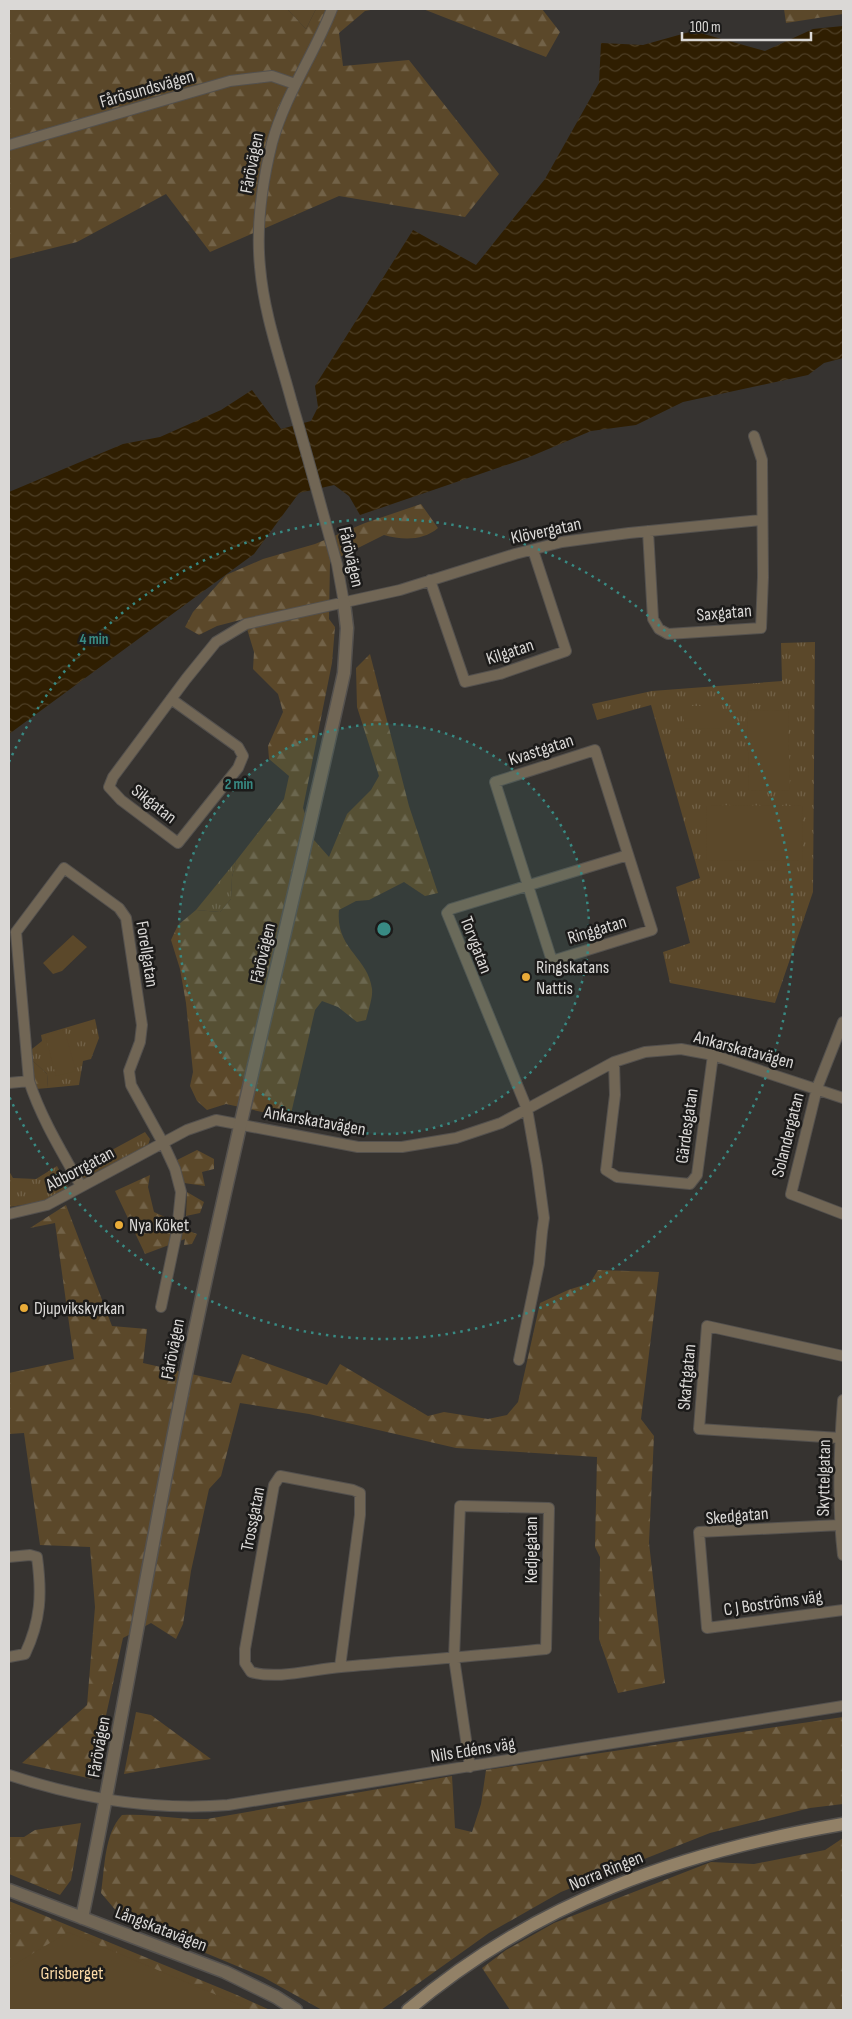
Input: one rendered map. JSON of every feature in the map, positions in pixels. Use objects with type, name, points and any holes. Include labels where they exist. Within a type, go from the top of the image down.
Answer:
[{"type":"main road","name":"Norra Ringen","points":[[408,2010],[468,1962],[484,1952],[540,1919],[616,1884],[722,1850],[843,1824]]},
{"type":"street","name":"Fårövägen","points":[[82,1918],[107,1800],[186,1374],[344,673],[346,628],[344,603],[337,564],[266,308],[260,267],[259,227],[264,185],[272,144],[282,110],[322,35],[332,9]]},
{"type":"street","name":"Fårösundsvägen","points":[[9,145],[230,82],[272,76],[295,84]]},
{"type":"street","name":"Saxgatan","points":[[648,531],[653,619],[659,629],[668,634],[761,628],[763,577],[761,520],[762,460],[754,436]]},
{"type":"street","name":"Klövergatan","points":[[344,603],[562,542],[761,520]]},
{"type":"street","name":"Kilgatan","points":[[430,580],[465,682],[500,674],[566,651],[533,550]]},
{"type":"street","name":"Sikgatan","points":[[171,699],[238,746],[243,756],[238,768],[178,843],[121,800],[109,787],[114,778],[171,699],[216,642],[246,624],[344,603]]},
{"type":"street","name":"Kvastgatan","points":[[527,886],[495,782],[595,750],[628,855]]},
{"type":"street","name":"Torvgatan","points":[[527,1109],[447,913],[451,909],[628,855]]},
{"type":"street","name":"Ringgatan","points":[[527,886],[552,961],[652,930],[628,855]]},
{"type":"street","name":"Forellgatan","points":[[81,1186],[50,1130],[29,1081],[14,980],[16,932],[64,868],[119,908],[126,918],[142,1026],[140,1042],[129,1071],[131,1085],[163,1143]]},
{"type":"street","points":[[816,1088],[843,1022]]},
{"type":"street","name":"Ankarskatavägen","points":[[241,1124],[292,1136],[358,1147],[402,1147],[456,1138],[501,1123],[614,1062],[645,1052],[681,1049],[714,1056],[843,1098]]},
{"type":"street","name":"Gärdesgatan","points":[[614,1062],[615,1095],[606,1170],[617,1177],[690,1184],[697,1175],[714,1056]]},
{"type":"street","points":[[9,1083],[29,1081]]},
{"type":"street","name":"Solandergatan","points":[[816,1088],[791,1194],[843,1214]]},
{"type":"street","points":[[519,1360],[539,1264],[544,1218],[527,1109]]},
{"type":"street","name":"Abborrgatan","points":[[9,1214],[47,1205],[187,1130],[216,1120],[241,1124]]},
{"type":"street","points":[[161,1307],[182,1192],[175,1168],[163,1143]]},
{"type":"street","name":"Skaftgatan","points":[[840,1438],[699,1429],[707,1326],[843,1356]]},
{"type":"street","name":"Skyttelgatan","points":[[843,1400],[840,1438],[840,1525],[843,1555]]},
{"type":"street","name":"Trossgatan","points":[[340,1667],[349,1585],[360,1515],[360,1493],[280,1476],[274,1485],[245,1648],[246,1663],[251,1672],[264,1676],[340,1667],[454,1658]]},
{"type":"street","name":"Kedjegatan","points":[[454,1658],[546,1649],[549,1508],[460,1506],[454,1658],[470,1767]]},
{"type":"street","name":"Skedgatan","points":[[707,1628],[700,1532],[840,1525]]},
{"type":"street","points":[[9,1558],[30,1555],[37,1557],[41,1591],[36,1632],[25,1654],[9,1658]]},
{"type":"street","name":"C J Boströms väg","points":[[707,1628],[843,1610]]},
{"type":"street","name":"Nils Edéns väg","points":[[9,1775],[107,1800],[190,1808],[228,1806],[843,1706]]},
{"type":"street","name":"Långskatavägen","points":[[9,1890],[226,1972],[276,1997],[296,2010]]},
{"type":"green space","points":[[9,9],[287,9],[306,29],[316,9],[376,9],[365,11],[339,33],[343,66],[409,60],[499,174],[465,217],[339,196],[210,252],[166,194],[77,242],[9,259]]},
{"type":"green space","points":[[287,9],[316,9],[306,29]]},
{"type":"green space","points":[[423,9],[542,9],[560,32],[546,57]]},
{"type":"green space","points":[[784,9],[843,9],[843,14],[786,23]]},
{"type":"green space","points":[[421,504],[438,528],[432,532],[412,538],[384,535],[330,562],[329,619],[335,627],[332,663],[303,808],[314,840],[329,857],[347,814],[371,790],[379,776],[357,707],[356,668],[370,654],[409,806],[438,893],[425,896],[404,882],[369,900],[356,901],[339,910],[339,923],[342,934],[365,969],[372,989],[372,996],[366,1020],[357,1022],[338,1007],[322,1001],[315,1010],[290,1118],[226,1104],[207,1110],[197,1101],[190,1086],[193,1072],[186,1003],[180,969],[171,940],[178,925],[196,910],[220,912],[231,899],[232,877],[236,861],[284,799],[289,776],[269,759],[268,746],[283,712],[278,694],[253,669],[254,652],[244,619],[217,626],[199,635],[185,627],[193,612],[226,575],[263,559],[315,544],[365,523]]},
{"type":"green space","points":[[815,642],[813,892],[775,1003],[670,983],[663,952],[690,943],[676,887],[700,878],[651,705],[597,720],[592,704],[652,691],[782,681],[781,643]]},
{"type":"green space","points":[[684,706],[720,706],[720,729],[684,728]]},
{"type":"green space","points":[[788,710],[790,790],[749,791],[747,711]]},
{"type":"green space","points":[[707,805],[803,806],[802,861],[706,860]]},
{"type":"green space","points":[[236,861],[232,877],[231,899],[220,912],[196,910]]},
{"type":"green space","points":[[73,935],[87,947],[62,971],[53,974],[43,963]]},
{"type":"green space","points":[[95,1019],[99,1038],[91,1059],[83,1061],[79,1085],[48,1088],[47,1074],[32,1060],[32,1049],[42,1041],[41,1035]]},
{"type":"green space","points":[[64,1029],[76,1071],[56,1076],[45,1035]]},
{"type":"green space","points":[[32,1060],[47,1074],[48,1088],[36,1089]]},
{"type":"green space","points":[[145,1132],[150,1139],[147,1149],[84,1182],[75,1170]]},
{"type":"green space","points":[[197,1150],[214,1159],[214,1169],[202,1172],[205,1186],[184,1183],[175,1161]]},
{"type":"green space","points":[[57,1166],[69,1189],[49,1201],[9,1207],[9,1171],[13,1178],[36,1179]]},
{"type":"green space","points":[[150,1175],[148,1187],[154,1212],[165,1217],[170,1224],[197,1234],[192,1244],[184,1245],[185,1239],[145,1254],[115,1191]]},
{"type":"green space","points":[[187,1192],[204,1202],[200,1213],[186,1216]]},
{"type":"green space","points":[[66,1205],[112,1326],[147,1329],[143,1363],[231,1383],[242,1354],[327,1385],[340,1364],[428,1416],[444,1412],[488,1419],[507,1415],[518,1402],[540,1303],[568,1290],[590,1283],[598,1270],[659,1272],[641,1419],[654,1436],[649,1543],[665,1683],[618,1693],[599,1639],[600,1557],[595,1547],[597,1457],[456,1448],[309,1414],[240,1403],[221,1476],[209,1489],[191,1571],[183,1624],[176,1639],[151,1623],[123,1638],[92,1779],[22,1763],[87,1705],[95,1607],[90,1547],[40,1545],[24,1433],[9,1434],[9,1373],[74,1359],[55,1223],[30,1228]]},
{"type":"green space","points":[[136,1712],[151,1715],[211,1759],[124,1774]]},
{"type":"green space","points":[[843,1717],[843,1804],[810,1808],[710,1833],[561,1892],[489,1933],[381,2010],[322,2010],[263,1977],[136,1924],[118,1913],[101,1893],[108,1841],[122,1815],[207,1819],[452,1776],[455,1828],[472,1832],[481,1804],[486,1770]]},
{"type":"green space","points":[[81,1823],[71,1880],[60,1895],[9,1874],[9,1837],[24,1837],[35,1830]]},
{"type":"green space","points":[[843,1838],[843,2010],[510,2010],[482,1968],[506,1950],[554,1923],[711,1862],[754,1864],[825,1850]]},
{"type":"green space","name":"Grisberget","points":[[9,1901],[237,1995],[270,2010],[9,2010]]},
{"type":"green space","name":"Grisberget","points":[[68,1932],[252,2010],[9,2010],[9,1968]]},
{"type":"water","points":[[843,26],[843,358],[824,363],[808,375],[683,402],[636,425],[591,431],[527,458],[360,515],[349,496],[334,485],[299,493],[254,554],[9,734],[9,492],[123,444],[160,437],[221,410],[252,390],[281,429],[311,421],[318,407],[315,386],[413,230],[476,265],[545,179],[599,83],[601,43],[643,45],[693,31],[765,51],[813,29]]},
{"type":"place","name":"Ringskatans Nattis","points":[[526,977]]},
{"type":"place","name":"Nya Köket","points":[[119,1225]]},
{"type":"place","name":"Djupvikskyrkan","points":[[24,1308]]}]
